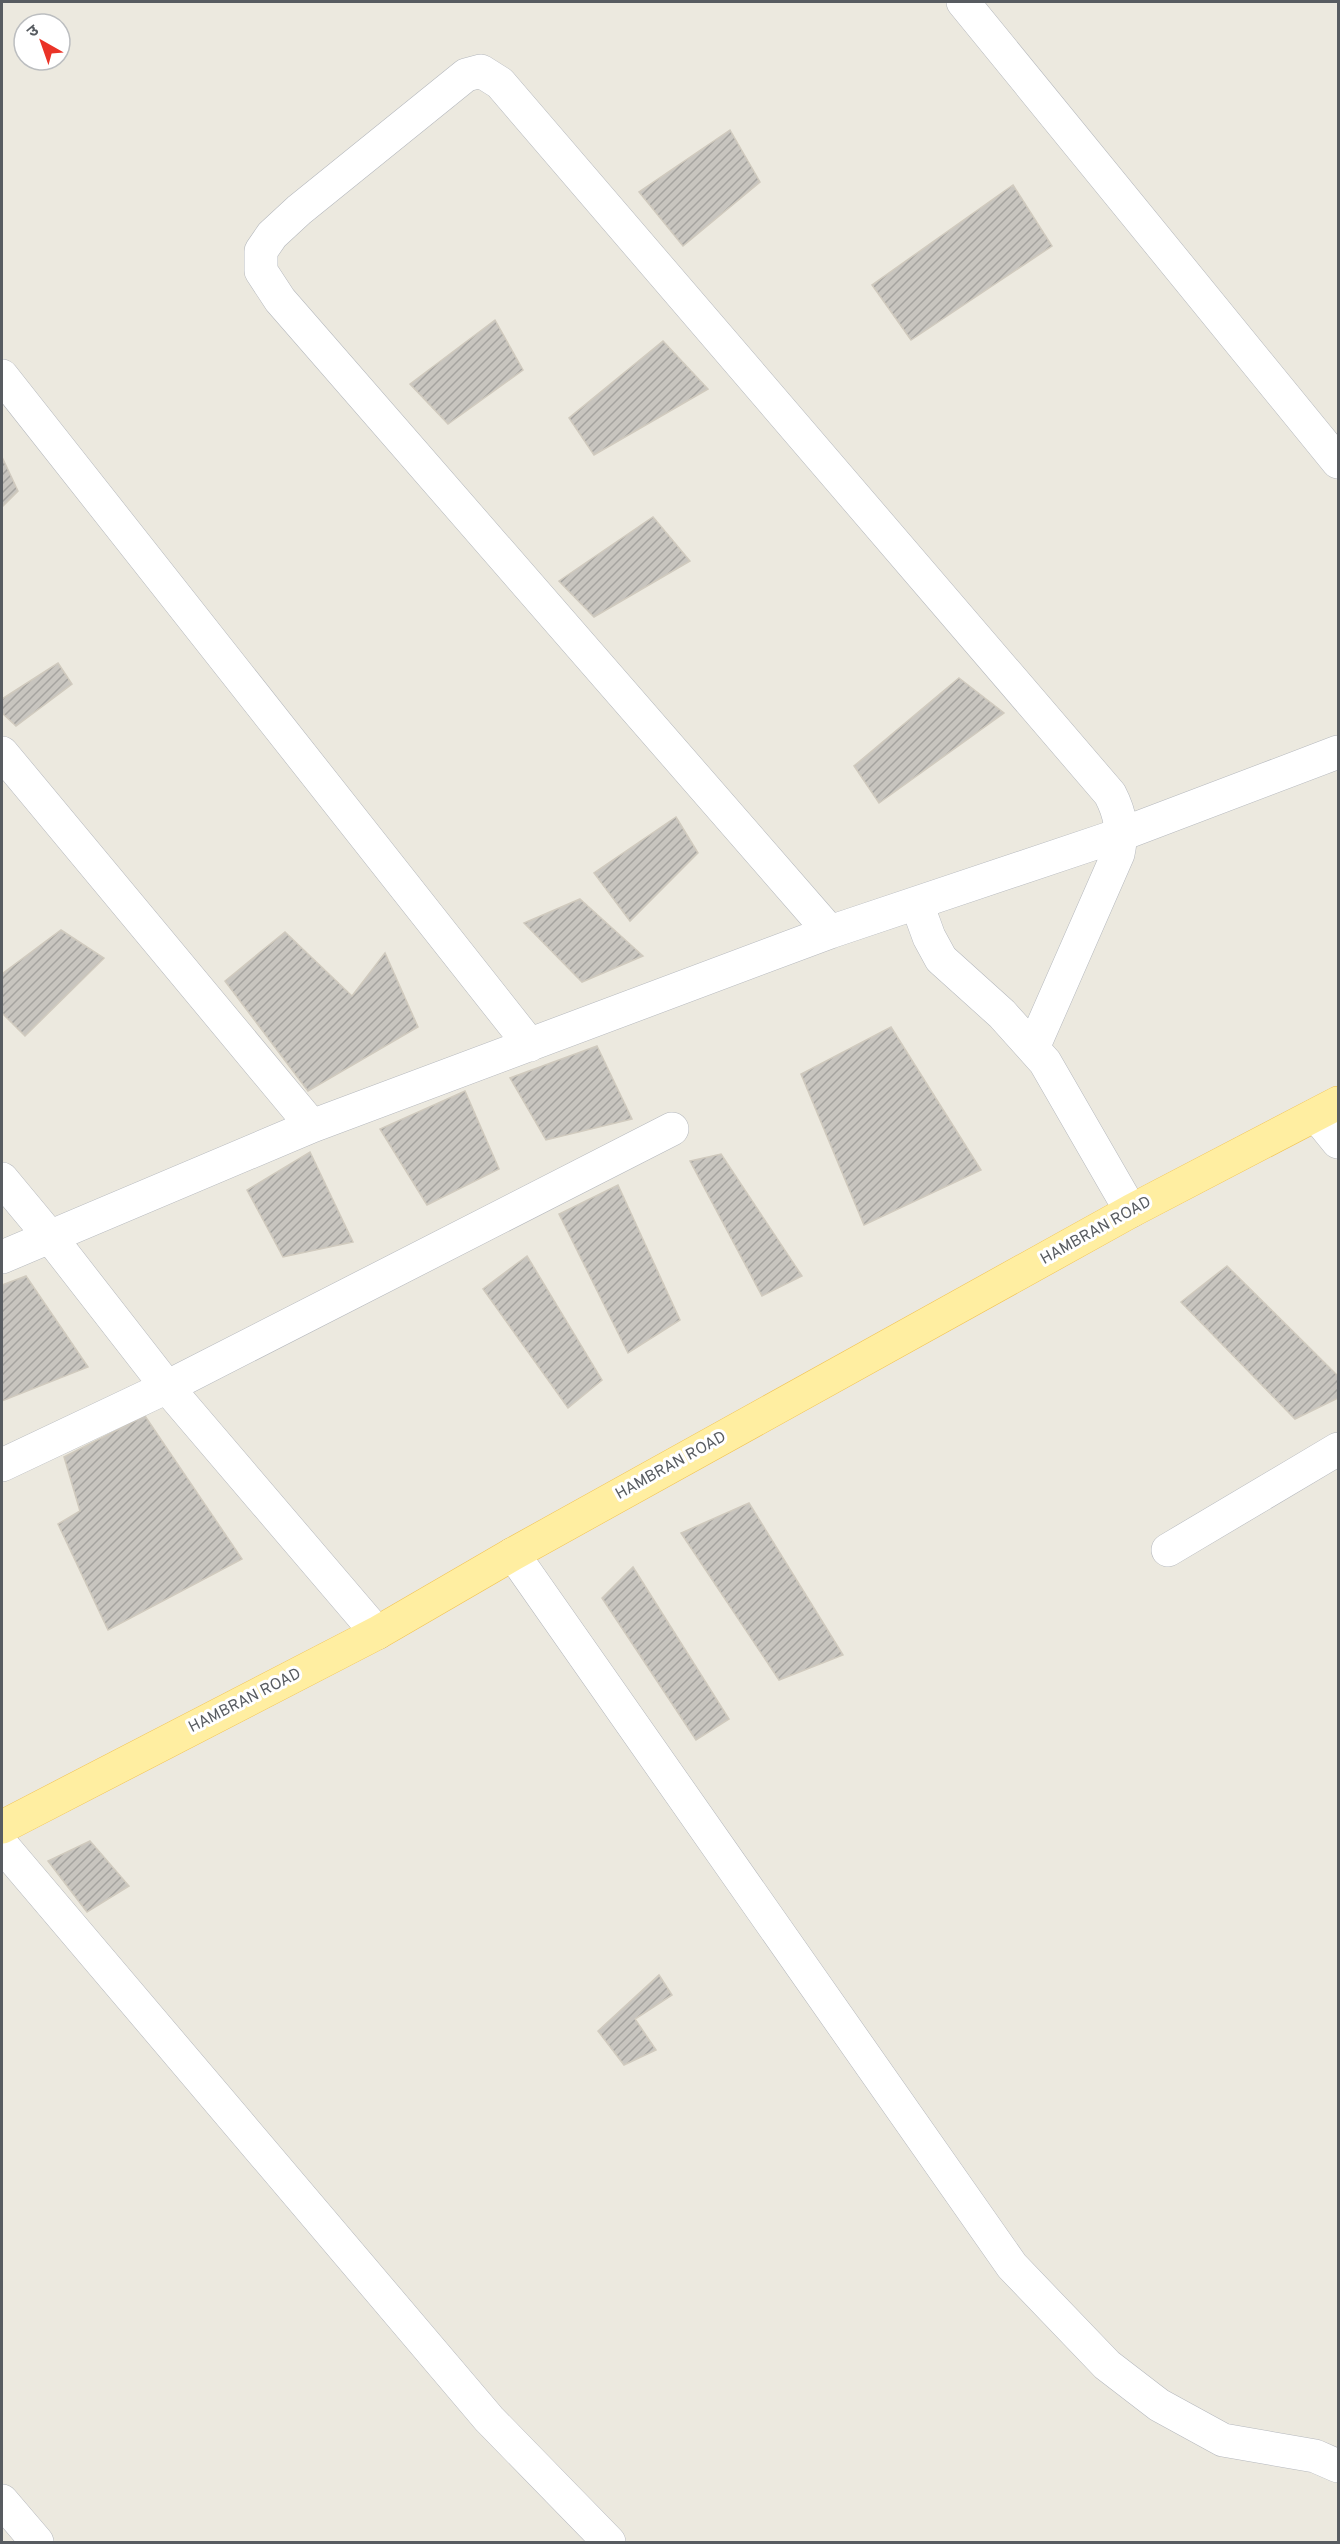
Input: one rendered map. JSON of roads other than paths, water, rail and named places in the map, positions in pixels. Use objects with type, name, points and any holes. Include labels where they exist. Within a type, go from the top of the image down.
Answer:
[{"type":"main road","name":"HAMBRAN ROAD","points":[[2,1827],[377,1633],[513,1554],[1131,1211],[1327,1109]]},
{"type":"street","points":[[963,2],[1338,462]]},
{"type":"street","points":[[830,932],[280,300],[261,271],[261,251],[272,235],[299,210],[466,75],[481,71],[500,83],[1110,794],[1119,811],[1122,834],[1108,882],[1033,1048]]},
{"type":"street","points":[[2,376],[530,1045]]},
{"type":"street","points":[[2,1257],[312,1126],[830,932],[1122,834],[1338,752]]},
{"type":"street","points":[[2,753],[312,1126]]},
{"type":"street","points":[[917,904],[929,937],[941,959],[1002,1014],[1045,1062],[1131,1211]]},
{"type":"street","points":[[1327,1109],[1338,1142]]},
{"type":"street","points":[[2,1465],[167,1387],[672,1129]]},
{"type":"street","points":[[2,1179],[167,1387],[377,1633]]},
{"type":"street","points":[[1168,1550],[1338,1449]]},
{"type":"street","points":[[513,1554],[1012,2266],[1107,2365],[1159,2405],[1223,2440],[1315,2456],[1338,2466]]},
{"type":"street","points":[[2,1845],[489,2419],[609,2542]]},
{"type":"street","points":[[2,2501],[38,2542]]}]
